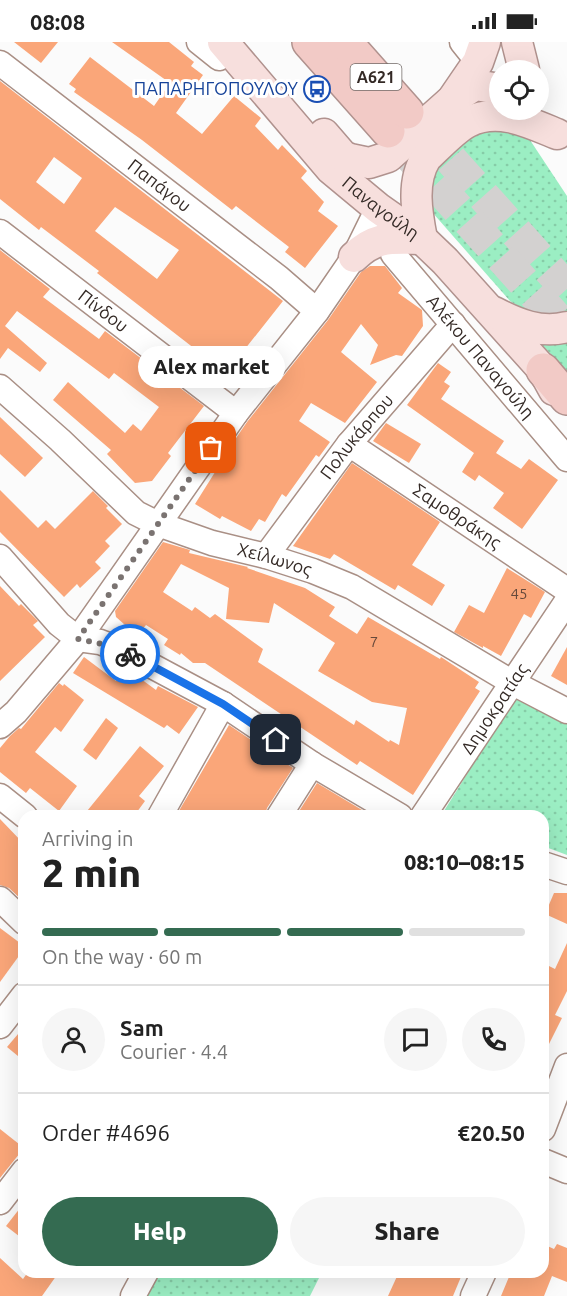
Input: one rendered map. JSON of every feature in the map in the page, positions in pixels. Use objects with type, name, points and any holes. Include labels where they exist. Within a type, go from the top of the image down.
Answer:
[{"type":"highway","name":"Α621","points":[[309,42],[398,131]]},
{"type":"highway","name":"Α621","points":[[345,42],[398,131]]},
{"type":"highway","points":[[543,370],[567,398]]},
{"type":"main road","name":"Παναγούλη","points":[[247,42],[343,156],[360,162],[369,163],[388,158],[398,131],[477,73]]},
{"type":"main road","points":[[517,42],[520,60]]},
{"type":"main road","name":"Παναγούλη","points":[[221,50],[331,169],[378,208],[422,239],[445,261],[543,370],[567,413]]},
{"type":"main road","points":[[477,73],[494,116],[509,116],[562,142]]},
{"type":"main road","points":[[354,257],[364,247],[378,241],[402,237],[422,239],[416,203],[418,174],[477,73]]},
{"type":"main road","points":[[541,120],[562,142]]},
{"type":"main road","points":[[548,120],[562,142]]},
{"type":"main road","points":[[378,208],[398,131]]},
{"type":"main road","points":[[486,308],[533,328],[549,330],[567,327]]},
{"type":"street","points":[[199,42],[221,50]]},
{"type":"street","name":"Παπάγου","points":[[0,63],[279,278],[317,311]]},
{"type":"street","points":[[0,726],[16,711],[78,639],[236,413],[317,311],[354,257],[378,208]]},
{"type":"street","name":"Πίνδου","points":[[0,232],[236,413]]},
{"type":"street","name":"Αλέκου Παναγούλη","points":[[393,254],[567,459]]},
{"type":"street","name":"Πολυκάρπου","points":[[266,556],[349,444],[453,324]]},
{"type":"street","name":"Χείλωνος","points":[[0,387],[60,440],[136,513],[158,524],[212,543],[266,556],[313,571],[352,587],[513,683],[567,711]]},
{"type":"street","name":"Σαμοθράκης","points":[[349,444],[567,590]]},
{"type":"street","points":[[0,557],[59,624],[78,639],[100,642],[118,648],[223,704],[312,764],[390,810]]},
{"type":"street","name":"Δημοκρατίας","points":[[427,810],[567,601]]},
{"type":"street","points":[[163,810],[223,704]]},
{"type":"street","points":[[283,810],[312,764]]},
{"type":"street","points":[[0,796],[18,810]]},
{"type":"street","points":[[549,866],[567,872]]},
{"type":"street","points":[[0,899],[18,916]]},
{"type":"street","points":[[0,1026],[18,1003]]},
{"type":"street","points":[[549,1113],[567,1066]]},
{"type":"street","points":[[549,1164],[567,1171]]},
{"type":"street","points":[[0,1202],[18,1179]]},
{"type":"street","points":[[133,1296],[143,1278]]},
{"type":"street","points":[[473,1296],[481,1278]]},
{"type":"green space","points":[[492,122],[528,137],[567,196],[567,314],[537,315],[510,301],[432,212],[428,198],[436,165],[479,128]]},
{"type":"green space","points":[[567,340],[567,371],[538,341]]},
{"type":"green space","points":[[517,694],[567,719],[567,855],[549,848],[549,810],[445,810]]},
{"type":"green space","points":[[156,1278],[319,1278],[310,1296],[146,1296]]},
{"type":"building","points":[[14,42],[58,42],[41,63]]},
{"type":"building","points":[[112,42],[169,42],[194,62],[191,66],[203,75],[176,113],[202,134],[234,96],[261,118],[255,126],[278,150],[282,145],[307,171],[301,178],[324,202],[318,211],[338,226],[305,268],[285,252],[289,247],[236,206],[232,210],[142,140],[74,92],[76,89],[69,84],[90,57],[154,106],[170,83]]},
{"type":"building","points":[[0,81],[283,301],[226,373],[97,273],[99,271],[41,227],[39,230],[0,199]],"holes":[[[54,157],[82,178],[64,204],[36,182]],[[115,207],[179,250],[157,279],[95,231]]]},
{"type":"building","points":[[0,250],[50,289],[43,297],[99,339],[105,331],[204,406],[168,453],[171,456],[152,481],[135,483],[107,454],[111,450],[53,400],[68,382],[125,433],[133,424],[141,431],[159,407],[114,373],[109,379],[17,311],[5,326],[47,363],[40,372],[8,348],[0,359]]},
{"type":"building","points":[[370,266],[385,266],[402,288],[398,293],[422,310],[423,326],[402,356],[396,355],[370,365],[378,345],[361,324],[341,352],[377,382],[345,423],[311,403],[299,421],[330,442],[319,457],[316,455],[286,497],[282,494],[265,522],[259,519],[251,531],[222,516],[220,519],[195,504],[247,422],[328,320],[361,272]]},
{"type":"building","points":[[438,363],[451,372],[444,382],[450,386],[441,399],[504,441],[496,453],[521,469],[529,459],[558,480],[522,529],[493,508],[504,493],[479,475],[475,481],[462,472],[474,453],[407,405]]},
{"type":"building","points":[[0,417],[43,458],[25,477],[0,454]]},
{"type":"building","points":[[386,423],[421,444],[409,463],[373,441]]},
{"type":"building","points":[[352,463],[440,522],[412,565],[445,585],[432,606],[398,585],[395,590],[334,554],[330,559],[293,546]]},
{"type":"building","points":[[0,490],[38,528],[46,520],[55,529],[93,491],[122,524],[105,541],[110,546],[95,562],[101,568],[80,588],[77,584],[64,597],[0,532]]},
{"type":"building","points":[[163,542],[190,550],[189,553],[248,567],[305,588],[335,607],[329,616],[357,634],[368,617],[440,659],[441,657],[479,682],[475,688],[480,691],[413,795],[360,761],[357,765],[205,663],[193,663],[181,653],[180,655],[164,645],[168,639],[146,625],[141,631],[133,632],[116,617],[115,611]],"holes":[[[181,564],[229,588],[226,619],[269,623],[274,603],[335,643],[318,671],[372,702],[407,708],[399,745],[390,740],[389,742],[356,720],[354,725],[258,662],[263,649],[215,614],[210,618],[195,607],[192,611],[163,592]]]},
{"type":"building","points":[[507,568],[545,592],[531,618],[524,614],[501,656],[454,632],[469,605],[484,613]]},
{"type":"building","points":[[0,586],[19,606],[21,604],[38,621],[33,625],[45,637],[0,681]]},
{"type":"building","points":[[567,647],[567,685],[551,676]]},
{"type":"building","points":[[84,657],[116,681],[126,668],[156,690],[158,686],[198,707],[179,734],[167,725],[164,728],[73,673]]},
{"type":"building","points":[[59,683],[63,686],[64,684],[84,700],[61,732],[55,727],[35,752],[77,786],[60,810],[30,788],[26,793],[0,772],[0,748],[10,736],[19,728],[21,729]]},
{"type":"building","points":[[106,718],[118,728],[96,760],[83,750]]},
{"type":"building","points":[[229,725],[293,768],[266,810],[179,810]]},
{"type":"building","points":[[140,746],[164,766],[139,796],[145,801],[138,810],[88,810]]},
{"type":"building","points":[[317,783],[362,810],[300,810]]},
{"type":"building","points":[[0,819],[18,838],[18,896],[9,888],[0,885]]},
{"type":"building","points":[[554,893],[567,893],[567,924],[549,916],[549,905]]},
{"type":"building","points":[[0,928],[18,942],[18,957],[0,982]]},
{"type":"building","points":[[567,943],[567,991],[555,1015],[562,1018],[549,1044],[549,966],[555,969]]},
{"type":"building","points":[[18,1034],[18,1056],[7,1047]]},
{"type":"building","points":[[0,1129],[18,1143],[18,1156],[0,1178]]},
{"type":"building","points":[[18,1211],[18,1235],[6,1226]]},
{"type":"building","points":[[557,1244],[567,1248],[567,1282],[552,1276],[544,1296],[501,1296],[508,1278],[549,1278],[549,1247],[554,1249]]},
{"type":"building","points":[[0,1258],[18,1274],[18,1278],[55,1278],[42,1296],[0,1296]]},
{"type":"building","points":[[396,1278],[460,1278],[453,1296],[388,1296]]},
{"type":"tunnel","points":[[418,123],[567,289]]},
{"type":"tunnel","points":[[403,148],[567,330]]},
{"type":"way so far","points":[[130,654],[100,642],[78,639],[211,448]]},
{"type":"place","name":"ΠΑΠΑΡΗΓΟΠΟΥΛΟΥ","points":[[317,89]]},
{"type":"place","name":"Alex market","points":[[211,448]]},
{"type":"route","points":[[130,654],[223,704],[276,740]]}]
